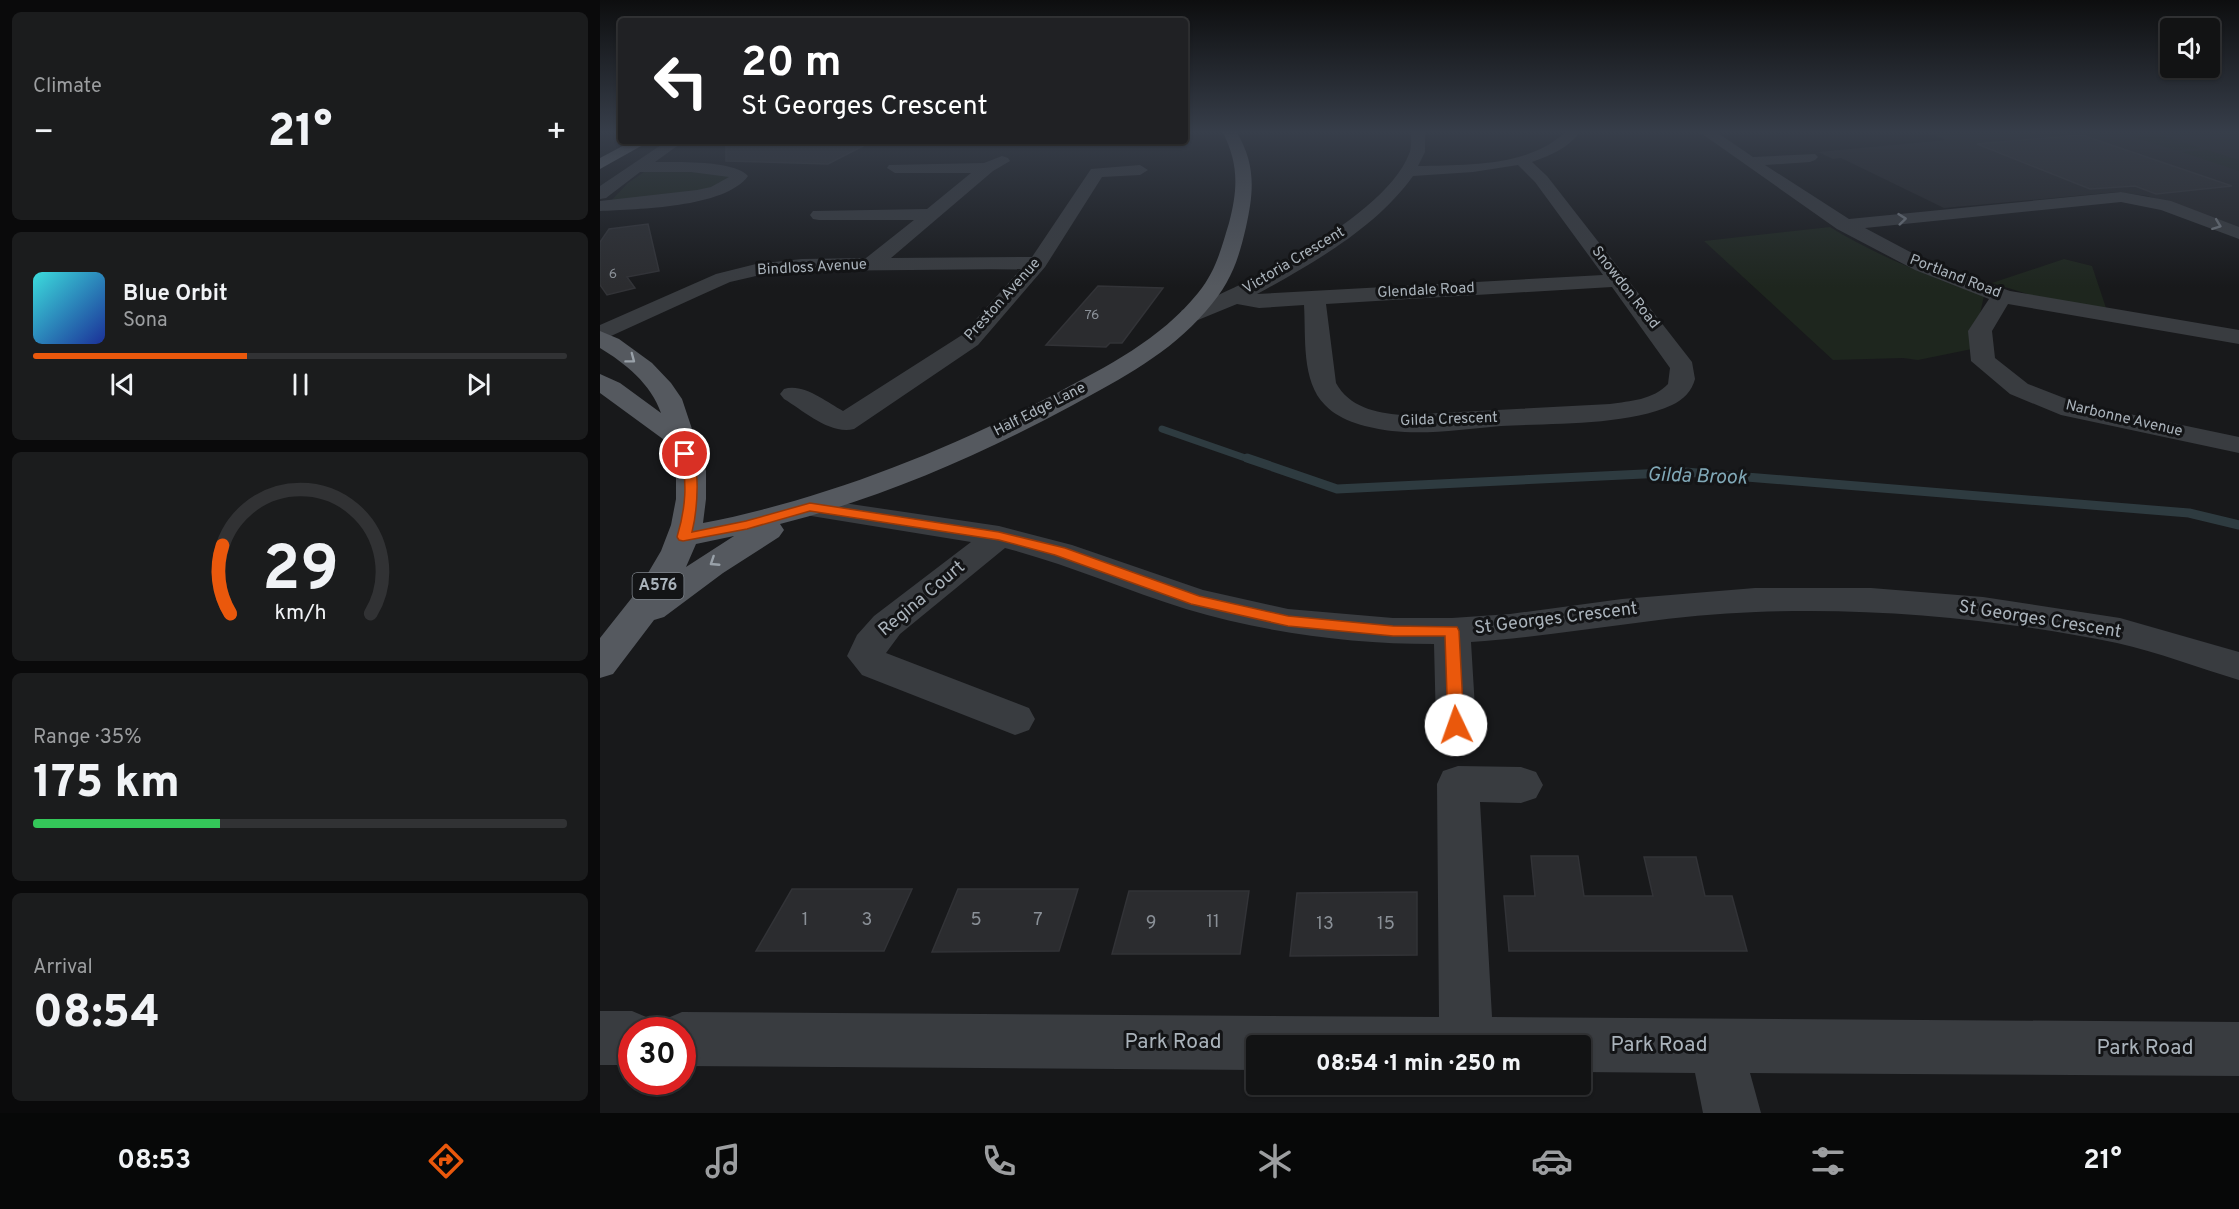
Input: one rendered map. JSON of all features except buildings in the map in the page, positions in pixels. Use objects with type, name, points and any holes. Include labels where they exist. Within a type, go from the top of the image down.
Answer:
[{"type":"main road","name":"Half Edge Lane","points":[[683,537],[747,525],[805,508],[932,460],[1019,422],[1140,356],[1169,335],[1190,315],[1216,282],[1228,260],[1246,194],[1245,183]]},
{"type":"main road","name":"A576","points":[[600,336],[640,366],[658,385],[674,409],[680,438],[691,470],[688,520],[683,537],[646,605],[600,664]]},
{"type":"main road","points":[[600,382],[626,398],[652,420],[680,438]]},
{"type":"main road","points":[[626,630],[698,574],[805,508]]},
{"type":"street","points":[[600,194],[615,183]]},
{"type":"street","points":[[600,206],[693,196],[733,183]]},
{"type":"street","points":[[872,264],[970,183]]},
{"type":"street","name":"Preston Avenue","points":[[793,394],[844,423],[970,340],[1038,263],[1090,183]]},
{"type":"street","name":"Victoria Crescent","points":[[1190,315],[1234,297],[1304,258],[1349,227],[1383,200],[1399,183]]},
{"type":"street","name":"Snowdon Road","points":[[1544,183],[1676,355],[1684,376],[1683,383],[1667,398],[1640,407]]},
{"type":"street","name":"Portland Road","points":[[1781,183],[1844,225],[1898,256],[2002,296],[2123,319],[2239,337]]},
{"type":"street","points":[[1844,225],[2121,197],[2165,205],[2239,233]]},
{"type":"street","points":[[819,215],[932,213]]},
{"type":"street","name":"Bindloss Avenue","points":[[600,336],[693,290],[739,274],[788,266],[1038,263]]},
{"type":"street","name":"Glendale Road","points":[[1234,297],[1258,301],[1619,280]]},
{"type":"street","name":"Narbonne Avenue","points":[[2002,296],[1980,331],[1983,361],[2019,389],[2070,409],[2239,445]]},
{"type":"street","name":"Gilda Crescent","points":[[1314,298],[1323,383],[1333,401],[1356,414],[1380,421],[1416,423],[1640,407]]},
{"type":"street","name":"St Georges Crescent","points":[[805,508],[999,536],[1060,552],[1197,600],[1288,621],[1393,631],[1452,631],[1510,627],[1622,611],[1755,600],[1871,600],[1983,609],[2120,631],[2239,666]]},
{"type":"street","name":"Regina Court","points":[[999,536],[887,625],[870,644],[866,656],[875,664],[1015,719]]},
{"type":"street","points":[[1452,631],[1456,725]]},
{"type":"street","points":[[1466,1035],[1458,784],[1521,785]]},
{"type":"street","points":[[600,1038],[618,1038]]},
{"type":"street","name":"Park Road","points":[[696,1039],[1246,1043]]},
{"type":"street","name":"Park Road","points":[[1591,1044],[2239,1049]]},
{"type":"street","points":[[1716,1045],[1732,1113]]},
{"type":"shaded area","points":[[628,183],[722,183],[692,193],[608,204]]},
{"type":"shaded area","points":[[1892,183],[2239,183],[2239,228],[2147,196],[2118,192],[1944,208]]},
{"type":"shaded area","points":[[1830,227],[1906,266],[1984,296],[1972,349],[1918,360],[1903,358],[1833,360],[1704,241]]},
{"type":"shaded area","points":[[2064,259],[2092,266],[2108,314],[2053,302],[1992,283]]},
{"type":"waterway","name":"Gilda Brook","points":[[1162,429],[1251,460]]},
{"type":"waterway","name":"Gilda Brook","points":[[1247,458],[1337,489],[1685,472],[2189,513],[2239,525]]},
{"type":"route","points":[[685,454],[691,470],[690,505],[683,537],[747,525],[810,507],[999,536],[1060,552],[1197,600],[1288,621],[1393,631],[1452,631],[1456,725]]}]
